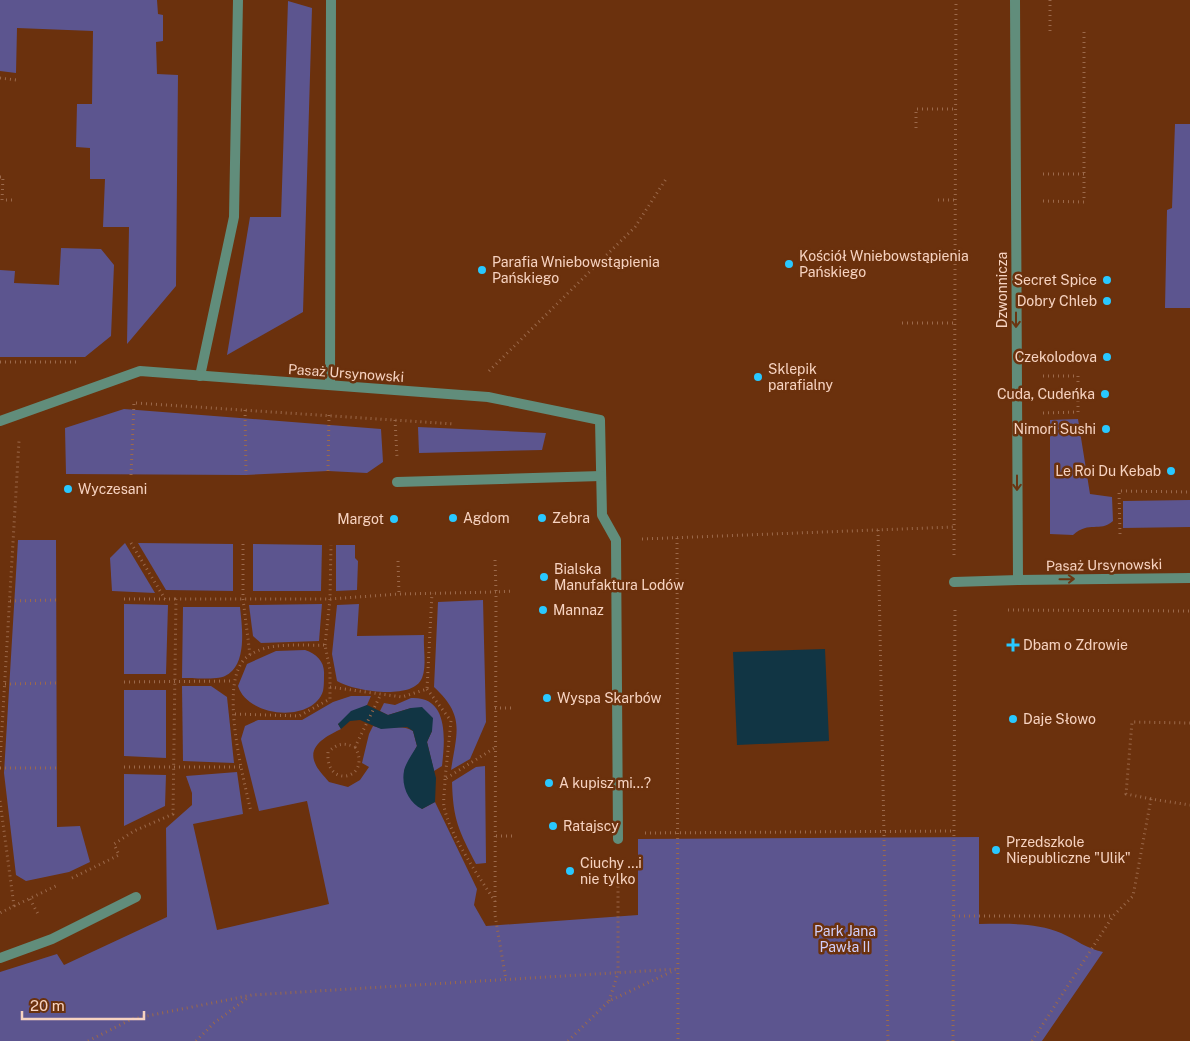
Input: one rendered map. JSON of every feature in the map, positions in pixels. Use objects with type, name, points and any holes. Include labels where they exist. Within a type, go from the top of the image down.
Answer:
[{"type":"street","points":[[200,376],[234,217],[238,0]]},
{"type":"street","points":[[330,385],[331,0]]},
{"type":"street","name":"Dzwonnicza","points":[[1015,0],[1018,580]]},
{"type":"street","name":"Pasaż Ursynowski","points":[[0,421],[140,371],[488,397],[600,420],[602,515],[616,540]]},
{"type":"street","points":[[398,482],[601,476]]},
{"type":"street","points":[[616,540],[618,836]]},
{"type":"street","name":"Pasaż Ursynowski","points":[[954,582],[1190,578]]},
{"type":"street","points":[[0,958],[52,939],[136,897]]},
{"type":"path","points":[[953,1041],[956,0]]},
{"type":"path","points":[[1050,0],[1050,31]]},
{"type":"path","points":[[1043,201],[1084,202],[1084,31]]},
{"type":"path","points":[[0,78],[16,80]]},
{"type":"path","points":[[916,128],[916,109],[956,109]]},
{"type":"path","points":[[1043,174],[1084,174]]},
{"type":"path","points":[[0,177],[3,177],[2,200],[12,200]]},
{"type":"path","points":[[488,397],[489,369],[635,227],[666,179]]},
{"type":"path","points":[[938,200],[955,200]]},
{"type":"path","points":[[902,324],[954,323]]},
{"type":"path","points":[[0,362],[85,362]]},
{"type":"path","points":[[1043,376],[1078,376],[1078,412],[1043,413]]},
{"type":"path","points":[[328,471],[330,385]]},
{"type":"path","points":[[129,402],[459,424]]},
{"type":"path","points":[[131,475],[134,402]]},
{"type":"path","points":[[245,410],[246,475]]},
{"type":"path","points":[[395,420],[398,482]]},
{"type":"path","points":[[0,762],[19,441],[28,438]]},
{"type":"path","points":[[1120,534],[1119,491],[1190,492]]},
{"type":"path","points":[[616,540],[954,527]]},
{"type":"path","points":[[878,530],[888,1041]]},
{"type":"path","points":[[677,538],[678,1041]]},
{"type":"path","points":[[131,543],[165,599]]},
{"type":"path","points":[[243,544],[243,599],[250,655]]},
{"type":"path","points":[[235,714],[299,716],[330,699],[330,670],[325,645],[330,599],[331,545]]},
{"type":"path","points":[[495,560],[495,915],[506,980]]},
{"type":"path","points":[[398,561],[399,594]]},
{"type":"path","points":[[124,599],[330,599],[399,594],[513,591]]},
{"type":"path","points":[[432,593],[427,689],[451,721],[444,805],[448,819],[476,874],[496,902]]},
{"type":"path","points":[[72,878],[119,855],[114,844],[173,814],[176,599]]},
{"type":"path","points":[[10,601],[56,600]]},
{"type":"path","points":[[955,610],[963,610]]},
{"type":"path","points":[[999,610],[1190,611]]},
{"type":"path","points":[[251,812],[236,744],[233,681],[246,657],[250,655],[271,647],[325,645]]},
{"type":"path","points":[[124,682],[233,681]]},
{"type":"path","points":[[5,684],[56,683]]},
{"type":"path","points":[[330,688],[402,697],[427,689]]},
{"type":"path","points":[[355,747],[381,694]]},
{"type":"path","points":[[495,708],[512,708]]},
{"type":"path","points":[[1190,723],[1132,722],[1126,794],[1190,804]]},
{"type":"path","points":[[346,743],[355,747],[360,756],[359,767],[352,775],[341,776],[332,772],[327,763],[328,752],[336,745],[346,743]]},
{"type":"path","points":[[445,779],[496,747]]},
{"type":"path","points":[[124,767],[241,767]]},
{"type":"path","points":[[0,768],[57,768]]},
{"type":"path","points":[[1032,1041],[1113,916],[1133,896],[1151,799]]},
{"type":"path","points":[[0,802],[14,906]]},
{"type":"path","points":[[609,1002],[618,973],[618,836],[678,833],[954,831]]},
{"type":"path","points":[[496,836],[512,836]]},
{"type":"path","points":[[0,913],[58,885]]},
{"type":"path","points":[[954,916],[1113,916]]},
{"type":"path","points":[[88,1041],[132,1019],[252,996],[678,968]]},
{"type":"path","points":[[568,1041],[609,1002],[678,968]]},
{"type":"path","points":[[196,1041],[214,1023],[252,996]]},
{"type":"green space","points":[[0,0],[157,0],[158,14],[163,15],[163,41],[156,42],[157,74],[178,75],[176,286],[127,344],[129,227],[103,227],[105,179],[90,179],[90,148],[76,147],[77,104],[92,104],[93,31],[17,28],[16,73],[0,71]]},
{"type":"green space","points":[[288,1],[312,8],[303,312],[227,355],[250,217],[281,217]]},
{"type":"green space","points":[[1175,124],[1190,124],[1190,308],[1165,308],[1167,210],[1172,208]]},
{"type":"green space","points":[[61,248],[101,249],[114,265],[111,336],[85,357],[0,357],[0,270],[15,271],[14,283],[59,285]]},
{"type":"green space","points":[[124,409],[381,429],[383,462],[367,473],[328,471],[246,475],[66,474],[65,428]]},
{"type":"green space","points":[[1078,419],[1090,494],[1112,497],[1113,521],[1103,526],[1084,528],[1073,535],[1050,534],[1050,420]]},
{"type":"green space","points":[[418,427],[546,433],[542,450],[419,453]]},
{"type":"green space","points":[[1190,500],[1190,527],[1123,528],[1123,501]]},
{"type":"green space","points":[[18,540],[56,540],[57,827],[80,826],[90,862],[69,872],[26,881],[16,875],[4,773]]},
{"type":"green space","points":[[125,543],[155,593],[112,591],[110,558]]},
{"type":"green space","points":[[138,543],[233,544],[233,591],[166,590]]},
{"type":"green space","points":[[253,544],[322,545],[321,591],[253,591]]},
{"type":"green space","points":[[336,545],[355,545],[355,558],[358,561],[357,590],[336,591]]},
{"type":"green space","points":[[483,600],[486,722],[470,759],[451,770],[456,734],[455,716],[444,697],[434,687],[438,602]]},
{"type":"green space","points":[[124,604],[168,605],[166,674],[124,674]]},
{"type":"green space","points":[[322,604],[319,641],[261,643],[253,636],[249,605]]},
{"type":"green space","points":[[359,604],[357,636],[424,635],[424,668],[422,678],[416,685],[407,690],[382,692],[356,688],[337,681],[332,654],[337,605]]},
{"type":"green space","points":[[183,607],[240,607],[242,645],[240,655],[232,671],[225,676],[182,678]]},
{"type":"green space","points":[[305,650],[317,656],[322,662],[324,670],[323,691],[317,701],[307,708],[294,712],[281,712],[267,710],[254,705],[244,697],[238,686],[247,664],[276,651]]},
{"type":"green space","points":[[182,686],[211,686],[227,697],[234,763],[183,761]]},
{"type":"green space","points":[[124,690],[166,690],[166,758],[124,756]]},
{"type":"green space","name":"Park Jana Pawła II","points":[[351,696],[371,696],[367,705],[338,724],[341,729],[320,741],[313,757],[317,768],[329,782],[348,787],[360,780],[369,767],[362,763],[369,734],[373,726],[383,728],[398,727],[413,731],[417,746],[404,771],[422,809],[435,802],[477,889],[474,905],[486,926],[638,915],[638,839],[979,837],[979,924],[1021,924],[1051,929],[1097,951],[1103,952],[1042,1041],[0,1041],[0,972],[57,954],[64,965],[167,917],[166,828],[192,805],[192,793],[186,776],[237,772],[243,814],[193,824],[217,930],[329,904],[307,801],[259,811],[241,739],[245,726],[258,720],[302,720],[333,702]]},
{"type":"green space","points":[[411,698],[423,699],[432,704],[442,721],[444,744],[442,766],[434,771],[427,742],[432,731],[411,708],[388,715],[380,711],[384,703],[395,705]]},
{"type":"green space","points":[[485,766],[486,863],[476,864],[458,825],[452,782],[476,767]]},
{"type":"green space","points":[[124,774],[166,775],[165,806],[124,826]]},
{"type":"water","points":[[825,649],[829,741],[737,745],[733,652]]},
{"type":"water","points":[[367,705],[388,715],[411,708],[422,707],[433,718],[432,731],[427,742],[436,778],[435,802],[422,809],[413,803],[405,788],[403,777],[405,768],[417,746],[413,731],[407,727],[381,729],[360,720],[350,721],[341,729],[338,724],[351,711]]},
{"type":"place","name":"Kościół Wniebowstąpienia Pańskiego","points":[[789,264]]},
{"type":"place","name":"Parafia Wniebowstąpienia Pańskiego","points":[[482,270]]},
{"type":"place","name":"Secret Spice","points":[[1107,280]]},
{"type":"place","name":"Dobry Chleb","points":[[1107,301]]},
{"type":"place","name":"Czekolodova","points":[[1107,357]]},
{"type":"place","name":"Sklepik parafialny","points":[[758,377]]},
{"type":"place","name":"Cuda, Cudeńka","points":[[1105,394]]},
{"type":"place","name":"Nimori Sushi","points":[[1106,429]]},
{"type":"place","name":"Le Roi Du Kebab","points":[[1171,471]]},
{"type":"place","name":"Wyczesani","points":[[68,489]]},
{"type":"place","name":"Agdom","points":[[453,518]]},
{"type":"place","name":"Zebra","points":[[542,518]]},
{"type":"place","name":"Margot","points":[[394,519]]},
{"type":"place","name":"Bialska Manufaktura Lodów","points":[[544,577]]},
{"type":"place","name":"Mannaz","points":[[543,610]]},
{"type":"place","name":"Dbam o Zdrowie","points":[[1013,645]]},
{"type":"place","name":"Wyspa Skarbów","points":[[547,698]]},
{"type":"place","name":"Daje Słowo","points":[[1013,719]]},
{"type":"place","name":"A kupisz mi...?","points":[[549,783]]},
{"type":"place","name":"Ratajscy","points":[[553,826]]},
{"type":"place","name":"Przedszkole Niepubliczne \"Ulik\"","points":[[996,850]]},
{"type":"place","name":"Ciuchy ...i nie tylko","points":[[570,871]]}]
